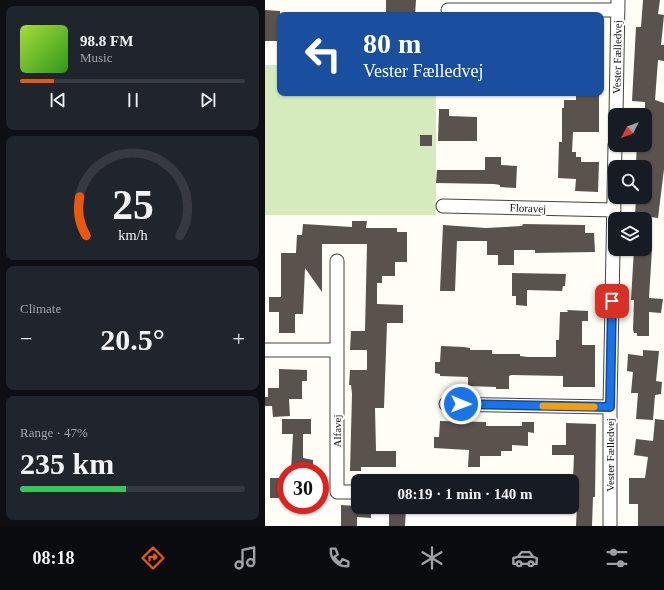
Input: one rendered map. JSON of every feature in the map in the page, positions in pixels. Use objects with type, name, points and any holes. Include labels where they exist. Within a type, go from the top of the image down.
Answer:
[{"type":"street","points":[[448,10],[618,5]]},
{"type":"street","name":"Vester Fælledvej","points":[[616,108],[618,5]]},
{"type":"street","name":"Vester Fælledvej","points":[[610,526],[610,407],[615,152]]},
{"type":"street","name":"Floravej","points":[[443,206],[614,210]]},
{"type":"street","name":"Alfavej","points":[[337,261],[337,492],[351,492]]},
{"type":"street","points":[[265,350],[337,350]]},
{"type":"street","points":[[446,404],[610,407]]},
{"type":"green space","points":[[265,65],[277,65],[277,96],[436,96],[436,215],[265,215]]},
{"type":"building","points":[[386,0],[416,0],[415,12],[386,12]]},
{"type":"building","points":[[643,0],[660,0],[658,14],[664,15],[661,45],[664,45],[664,61],[658,60],[655,100],[664,103],[664,169],[658,218],[652,217],[652,212],[635,212],[636,204],[652,204],[652,160],[636,160],[637,152],[652,152],[652,108],[645,108],[645,102],[632,101],[636,27],[641,27]]},
{"type":"building","points":[[265,10],[280,11],[277,12],[277,41],[265,41]]},
{"type":"building","points":[[576,96],[599,96],[599,132],[573,132],[572,152],[576,152],[576,157],[581,157],[581,162],[599,162],[598,192],[575,191],[576,179],[558,178],[559,142],[562,142],[562,108],[564,108],[564,100],[576,100]]},
{"type":"building","points":[[439,109],[449,109],[449,116],[477,117],[477,141],[438,141]]},
{"type":"building","points":[[420,135],[432,135],[432,146],[420,146]]},
{"type":"building","points":[[485,157],[501,157],[501,165],[517,166],[516,188],[500,187],[500,185],[494,184],[436,183],[437,170],[485,170]]},
{"type":"building","points":[[352,221],[367,221],[366,228],[397,228],[397,232],[407,232],[407,262],[395,262],[395,276],[382,276],[382,283],[377,283],[377,304],[403,305],[403,323],[387,323],[384,408],[375,408],[376,451],[396,451],[396,467],[361,467],[361,471],[350,471],[352,394],[351,385],[349,385],[350,370],[367,370],[367,350],[350,350],[351,331],[365,331],[367,244],[322,244],[322,292],[305,268],[303,314],[295,314],[295,333],[279,333],[279,312],[269,312],[269,297],[281,297],[281,253],[296,253],[297,235],[302,235],[303,224],[352,227]]},
{"type":"building","points":[[523,224],[585,225],[585,233],[594,233],[595,252],[535,253],[535,250],[514,250],[514,265],[498,265],[498,255],[487,255],[487,241],[457,241],[455,291],[440,291],[443,225],[486,228],[522,226]]},
{"type":"building","points":[[634,256],[652,256],[649,298],[663,299],[661,313],[649,312],[649,336],[637,336],[637,333],[634,333],[634,300],[631,300]]},
{"type":"building","points":[[512,273],[566,274],[565,286],[563,286],[562,291],[527,290],[527,306],[516,305],[516,296],[512,296]]},
{"type":"building","points":[[567,310],[588,311],[588,321],[582,321],[582,345],[595,345],[595,387],[563,387],[563,376],[511,375],[509,376],[509,389],[496,389],[496,387],[468,386],[468,377],[440,376],[440,374],[435,373],[435,362],[440,362],[441,346],[464,347],[470,348],[470,350],[492,350],[492,354],[520,354],[520,356],[528,357],[556,357],[556,340],[559,340],[560,312],[568,312]]},
{"type":"building","points":[[643,350],[659,351],[656,381],[662,382],[661,394],[655,395],[653,420],[636,419],[638,393],[631,393],[633,372],[627,371],[628,354],[643,356]]},
{"type":"building","points":[[279,369],[307,370],[307,381],[302,381],[302,399],[289,399],[290,416],[273,417],[272,406],[265,406],[265,397],[268,397],[268,388],[279,388]]},
{"type":"building","points":[[282,419],[311,419],[311,434],[303,434],[303,458],[313,460],[313,462],[291,462],[293,434],[282,434]]},
{"type":"building","points":[[655,419],[664,420],[664,526],[638,526],[638,504],[629,504],[629,478],[645,478],[648,457],[634,455],[636,439],[653,441]]},
{"type":"building","points":[[440,421],[486,422],[486,426],[522,426],[522,422],[534,422],[534,433],[528,432],[528,446],[512,445],[512,451],[501,451],[501,456],[480,456],[480,467],[468,467],[469,450],[434,448],[434,437],[439,437]]},
{"type":"building","points":[[566,423],[596,424],[595,497],[593,497],[592,526],[576,526],[577,514],[579,514],[579,474],[573,474],[574,455],[552,455],[552,445],[566,445]]},
{"type":"building","points":[[270,478],[277,478],[277,498],[270,498]]},
{"type":"building","points":[[341,505],[351,506],[351,514],[371,514],[371,518],[357,517],[357,526],[341,526]]},
{"type":"building","points":[[389,514],[406,514],[405,526],[389,526]]},
{"type":"slow traffic","points":[[543,406],[594,407]]},
{"type":"route","points":[[461,404],[610,407],[612,301]]}]
